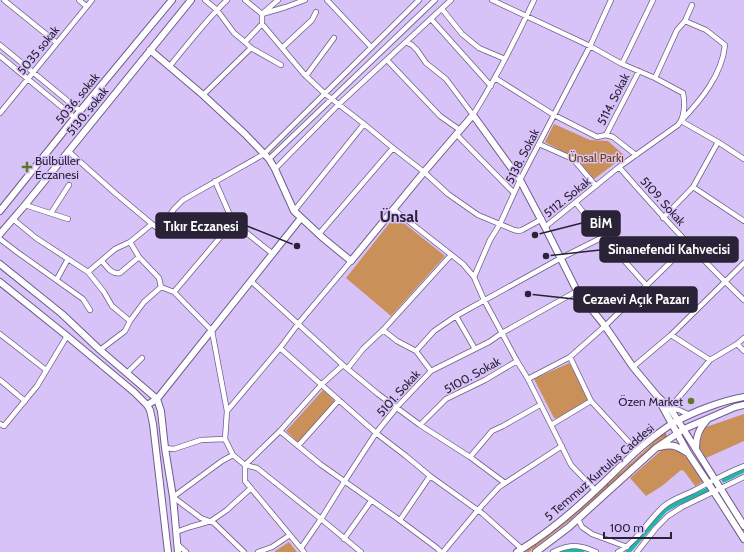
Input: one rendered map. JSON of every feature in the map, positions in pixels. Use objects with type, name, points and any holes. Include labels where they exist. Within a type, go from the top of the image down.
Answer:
[{"type":"main road","name":"5036. sokak","points":[[0,211],[172,0]]},
{"type":"main road","name":"5130. sokak","points":[[0,234],[190,0]]},
{"type":"main road","points":[[150,50],[245,134],[269,159],[294,211],[351,260],[424,172],[474,115],[520,180],[542,219],[577,291],[658,397],[688,453],[708,483],[718,490],[744,526]]},
{"type":"main road","points":[[147,404],[157,399],[301,218]]},
{"type":"main road","points":[[0,264],[62,314],[100,350],[157,399],[161,411],[173,497],[178,552]]},
{"type":"main road","points":[[0,282],[67,336],[147,404],[153,424],[168,552]]},
{"type":"main road","points":[[658,397],[671,407],[715,479],[718,490],[744,539]]},
{"type":"main road","name":"5 Temmuz Kurtuluş Caddesi","points":[[519,550],[558,523],[596,490],[637,451],[672,424],[713,406],[744,397]]},
{"type":"main road","name":"5 Temmuz Kurtuluş Caddesi","points":[[536,552],[578,519],[656,448],[684,429],[735,407],[744,405]]},
{"type":"main road","points":[[696,449],[698,432],[708,419]]},
{"type":"main road","points":[[656,448],[670,445],[678,447],[688,453]]},
{"type":"street","points":[[4,0],[57,43]]},
{"type":"street","points":[[79,0],[86,6]]},
{"type":"street","name":"5035 sokak","points":[[1,111],[92,0]]},
{"type":"street","points":[[205,0],[217,10],[234,33],[251,48],[281,65]]},
{"type":"street","points":[[169,66],[197,32],[227,0]]},
{"type":"street","points":[[245,0],[262,14]]},
{"type":"street","points":[[278,0],[262,14],[262,24],[306,76],[332,99],[424,172],[448,194],[478,215],[519,231],[542,219]]},
{"type":"street","points":[[262,14],[305,0]]},
{"type":"street","points":[[327,0],[371,47]]},
{"type":"street","points":[[68,151],[152,224],[156,227],[163,225],[174,209],[183,200],[264,154],[420,0]]},
{"type":"street","points":[[269,159],[435,0]]},
{"type":"street","points":[[275,169],[339,104],[452,0]]},
{"type":"street","points":[[492,0],[527,15],[590,46],[622,64],[655,78],[683,93],[685,102],[679,123],[718,142],[744,159]]},
{"type":"street","points":[[406,42],[412,45],[426,63],[446,79],[474,115],[491,86],[534,0]]},
{"type":"street","name":"5138. Sokak","points":[[474,277],[490,240],[500,224],[520,180],[590,46],[611,0]]},
{"type":"street","points":[[622,64],[653,0]]},
{"type":"street","points":[[655,78],[677,30],[685,21],[692,5]]},
{"type":"street","points":[[442,9],[462,34],[479,48],[504,59]]},
{"type":"street","points":[[282,48],[312,20],[316,12]]},
{"type":"street","points":[[431,20],[491,86]]},
{"type":"street","name":"5112. Sokak","points":[[546,227],[619,167],[679,123],[707,90],[720,67],[724,55],[725,45],[706,30],[685,21]]},
{"type":"street","points":[[245,42],[262,24]]},
{"type":"street","points":[[306,76],[334,38]]},
{"type":"street","points":[[0,45],[80,111]]},
{"type":"street","points":[[203,96],[251,48]]},
{"type":"street","points":[[0,56],[75,118]]},
{"type":"street","points":[[387,60],[440,116],[458,132],[514,194]]},
{"type":"street","name":"5114. Sokak","points":[[606,135],[639,71]]},
{"type":"street","points":[[495,78],[554,115],[596,137],[606,135],[613,137],[636,155]]},
{"type":"street","points":[[294,211],[364,124]]},
{"type":"street","points":[[663,218],[693,187],[718,142]]},
{"type":"street","points":[[539,144],[572,159],[596,186]]},
{"type":"street","points":[[319,234],[393,148]]},
{"type":"street","name":"5109. Sokak","points":[[619,167],[663,218],[744,300]]},
{"type":"street","points":[[215,181],[233,222],[273,254]]},
{"type":"street","points":[[51,213],[69,185]]},
{"type":"street","points":[[693,187],[744,221]]},
{"type":"street","points":[[576,203],[603,237],[647,286]]},
{"type":"street","points":[[25,205],[68,219]]},
{"type":"street","points":[[393,209],[463,264],[474,277],[484,300],[528,379],[571,465],[596,490]]},
{"type":"street","points":[[12,220],[36,238],[88,272],[104,292],[112,306],[130,321]]},
{"type":"street","points":[[174,292],[233,222]]},
{"type":"street","points":[[88,272],[115,249],[130,242],[152,224]]},
{"type":"street","points":[[416,351],[434,331],[456,316],[561,258],[603,237]]},
{"type":"street","points":[[0,239],[84,299],[90,310]]},
{"type":"street","points":[[130,242],[139,257],[158,278],[161,287]]},
{"type":"street","points":[[528,379],[570,357],[605,326],[689,244]]},
{"type":"street","points":[[348,368],[364,349],[384,330],[451,254]]},
{"type":"street","points":[[102,261],[112,272],[116,274],[120,273],[139,257]]},
{"type":"street","points":[[57,280],[68,259]]},
{"type":"street","points":[[228,411],[351,260]]},
{"type":"street","points":[[634,367],[671,335],[744,263]]},
{"type":"street","points":[[251,281],[343,365],[378,394],[505,483]]},
{"type":"street","points":[[161,287],[174,292],[212,331],[228,411],[225,439],[233,455],[245,465],[257,468],[360,552]]},
{"type":"street","points":[[100,350],[125,331],[130,321],[144,302],[161,287]]},
{"type":"street","name":"5101. Sokak","points":[[301,548],[376,434],[397,407],[431,372],[489,342],[502,332],[577,291]]},
{"type":"street","points":[[456,316],[475,349]]},
{"type":"street","points":[[384,330],[397,341],[416,351],[431,372]]},
{"type":"street","points":[[0,334],[46,370]]},
{"type":"street","points":[[671,335],[710,360]]},
{"type":"street","points":[[0,424],[4,426],[37,386],[67,336]]},
{"type":"street","points":[[690,415],[671,407],[710,360],[737,344],[744,338]]},
{"type":"street","points":[[737,344],[744,351]]},
{"type":"street","points":[[280,348],[322,384],[376,434],[430,476],[478,510],[519,550]]},
{"type":"street","points":[[570,357],[591,401],[637,451]]},
{"type":"street","points":[[127,373],[142,358]]},
{"type":"street","name":"5100. Sokak","points":[[420,424],[446,399],[485,380],[517,361]]},
{"type":"street","points":[[304,552],[245,481],[245,465],[280,431],[322,384],[343,365]]},
{"type":"street","points":[[0,380],[25,401]]},
{"type":"street","points":[[298,446],[339,400]]},
{"type":"street","points":[[551,425],[591,401]]},
{"type":"street","points":[[470,458],[492,431],[540,405]]},
{"type":"street","points":[[280,431],[344,482],[400,520],[442,552],[499,487],[562,446]]},
{"type":"street","points":[[165,448],[174,449],[201,440],[225,439]]},
{"type":"street","points":[[233,455],[222,461],[173,497],[201,518],[214,523],[244,552]]},
{"type":"street","points":[[618,552],[627,547],[653,516],[665,505],[728,471],[744,466]]},
{"type":"street","points":[[400,520],[430,476]]},
{"type":"street","points":[[637,552],[656,528],[668,516],[744,477]]},
{"type":"street","points":[[176,532],[211,521],[227,510],[251,488]]},
{"type":"street","points":[[344,539],[371,501]]},
{"type":"street","points":[[578,519],[582,527],[592,534],[627,547]]},
{"type":"street","points":[[258,552],[272,547],[290,535]]},
{"type":"street","points":[[176,543],[186,552]]},
{"type":"street","points":[[553,552],[571,546],[582,547],[596,552]]},
{"type":"green space","name":"Ünsal Parkı","points":[[554,124],[590,140],[608,141],[625,156],[594,179],[577,159],[545,142]]},
{"type":"green space","points":[[395,216],[445,256],[391,316],[346,278]]},
{"type":"green space","points":[[569,363],[589,398],[558,418],[554,418],[534,379]]},
{"type":"green space","points":[[323,390],[336,402],[299,443],[286,431]]},
{"type":"green space","points":[[744,414],[744,441],[706,458],[699,446],[706,427]]},
{"type":"green space","points":[[665,432],[667,436],[569,521],[529,552],[524,552],[578,509]]},
{"type":"green space","points":[[664,448],[677,450],[688,458],[704,481],[695,486],[684,471],[681,470],[662,486],[646,496],[630,478]]},
{"type":"green space","points":[[289,542],[297,552],[275,552],[275,551]]},
{"type":"waterway","points":[[724,480],[744,470]]},
{"type":"waterway","points":[[628,552],[665,510],[707,490]]},
{"type":"waterway","points":[[563,552],[576,550],[582,552]]},
{"type":"place","name":"Bülbüller Eczanesi","points":[[27,167]]},
{"type":"place","name":"BİM","points":[[535,235]]},
{"type":"place","name":"Tıkır Eczanesi","points":[[297,246]]},
{"type":"place","name":"Sinanefendi Kahvecisi","points":[[546,256]]},
{"type":"place","name":"Cezaevi Açık Pazarı","points":[[528,294]]},
{"type":"place","name":"Özen Market","points":[[691,401]]},
{"type":"district","name":"Ünsal","points":[[399,216]]}]
